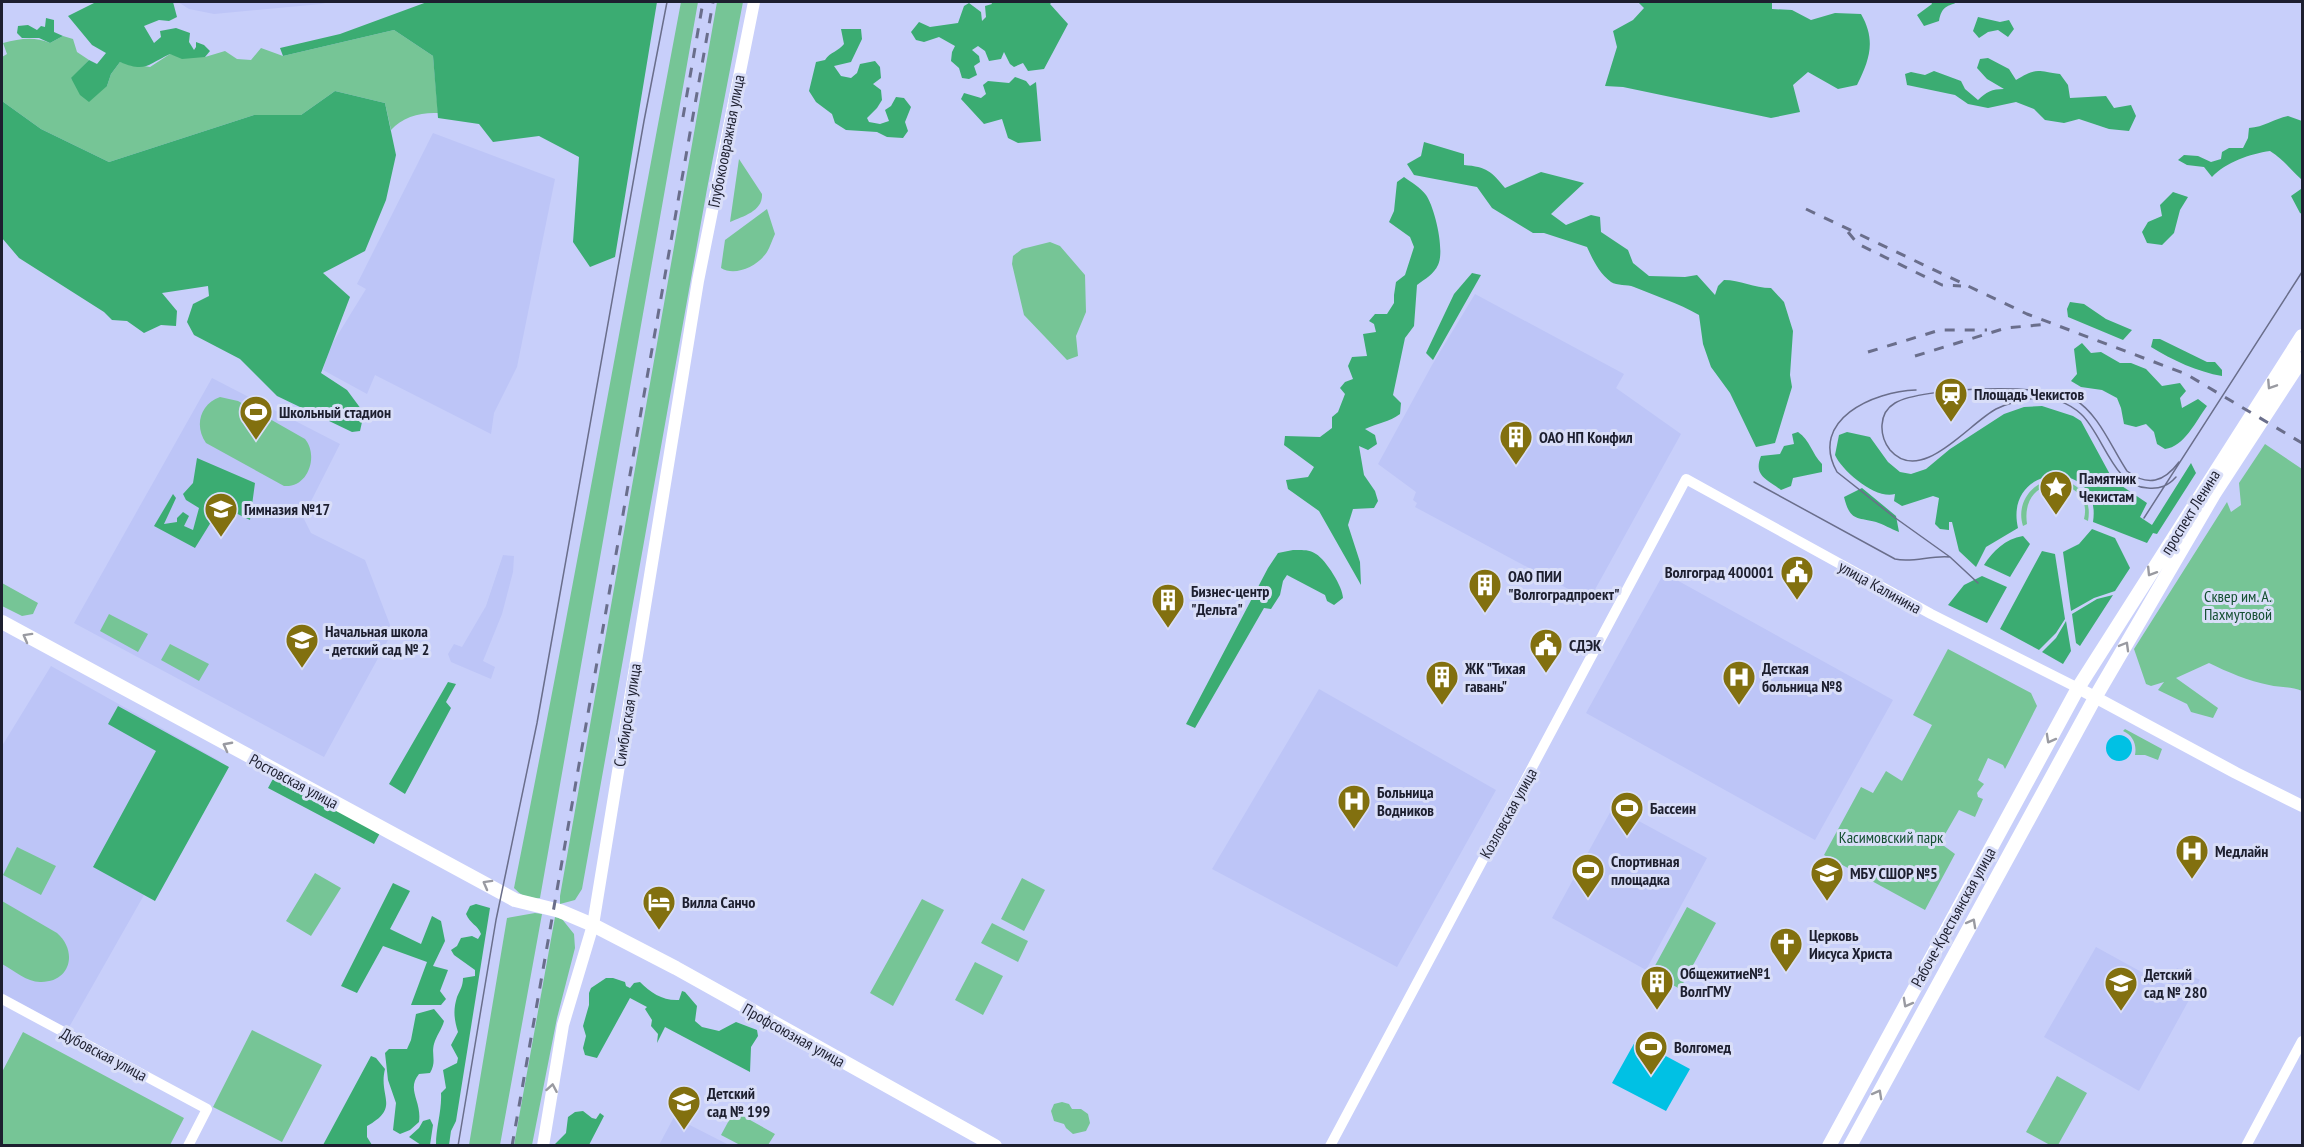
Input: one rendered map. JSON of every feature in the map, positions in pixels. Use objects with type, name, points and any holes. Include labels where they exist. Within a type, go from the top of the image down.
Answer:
[{"type":"main road","name":"Глубокоовражная улица","points":[[698,281],[754,2]]},
{"type":"main road","name":"Симбирская улица","points":[[543,1146],[563,1025],[593,925],[698,281]]},
{"type":"main road","name":"проспект Ленина","points":[[2096,696],[2210,491],[2302,336]]},
{"type":"main road","name":"проспект Ленина","points":[[2078,688],[2302,359]]},
{"type":"main road","name":"Ростовская улица","points":[[2,622],[514,900],[560,910],[593,925]]},
{"type":"main road","points":[[2078,688],[2302,806]]},
{"type":"main road","name":"Рабоче-Крестьянская улица","points":[[1829,1146],[2078,688]]},
{"type":"main road","name":"Рабоче-Крестьянская улица","points":[[1850,1146],[2096,696]]},
{"type":"main road","name":"Профсоюзная улица","points":[[593,925],[676,968],[995,1146]]},
{"type":"street","name":"улица Калинина","points":[[1686,479],[1931,614],[2078,688]]},
{"type":"street","name":"Козловская улица","points":[[1330,1146],[1686,479]]},
{"type":"street","name":"Дубовская улица","points":[[2,999],[207,1109],[188,1146]]},
{"type":"street","points":[[2246,1146],[2302,1041]]},
{"type":"shaded area","points":[[178,2],[330,2],[214,14],[189,9]]},
{"type":"shaded area","points":[[433,133],[555,179],[517,367],[494,413],[491,434],[375,375],[367,394],[323,370],[329,349],[366,289],[357,284]]},
{"type":"shaded area","points":[[1475,294],[1624,374],[1616,388],[1681,434],[1587,604],[1570,595],[1572,591],[1415,507],[1417,503],[1413,500],[1416,492],[1378,464],[1432,365]]},
{"type":"shaded area","name":"Гимназия №17","points":[[212,378],[340,444],[303,517],[311,533],[365,560],[390,625],[388,640],[324,757],[74,623]]},
{"type":"shaded area","points":[[503,555],[514,556],[513,572],[502,614],[483,661],[495,667],[491,679],[451,662],[448,654],[454,644],[462,647],[486,606]]},
{"type":"shaded area","name":"Детская больница №8","points":[[1664,573],[1893,700],[1815,840],[1586,713]]},
{"type":"shaded area","points":[[51,666],[220,761],[68,1029],[2,993],[2,746]]},
{"type":"shaded area","name":"Больница Водников","points":[[1319,689],[1496,790],[1397,967],[1212,869]]},
{"type":"shaded area","points":[[2119,735],[2128,739],[2132,748],[2128,757],[2119,761],[2110,757],[2106,748],[2110,739]]},
{"type":"shaded area","points":[[1613,807],[1707,858],[1646,970],[1552,918]]},
{"type":"shaded area","name":"Детский сад № 280","points":[[2096,947],[2167,986],[2177,968],[2200,980],[2139,1091],[2044,1037]]},
{"type":"shaded area","name":"Волгомед","points":[[1636,1040],[1690,1069],[1666,1111],[1612,1083]]},
{"type":"shaded area","name":"Детский сад № 199","points":[[674,1117],[729,1145],[659,1145]]},
{"type":"green space","points":[[96,2],[173,2],[177,17],[169,21],[159,20],[144,26],[154,43],[161,37],[160,31],[176,28],[190,33],[189,42],[194,50],[196,42],[204,45],[210,51],[205,57],[182,59],[170,54],[141,67],[120,62],[111,74],[107,86],[89,102],[80,95],[71,78],[89,60],[97,64],[106,53],[92,45],[68,16]]},
{"type":"green space","points":[[427,2],[657,2],[615,257],[590,267],[573,242],[579,157],[539,136],[493,142],[479,124],[438,118],[433,56],[394,30],[283,56],[280,48],[340,34]]},
{"type":"green space","points":[[681,2],[698,2],[540,898],[529,898],[514,888]]},
{"type":"green space","points":[[717,2],[743,2],[707,189],[582,889],[575,900],[560,904],[560,896]]},
{"type":"green space","points":[[991,2],[1052,2],[1050,4],[1068,24],[1044,69],[1028,71],[1023,63],[1014,67],[1004,52],[1001,59],[989,61],[985,51],[978,46],[972,50],[979,56],[980,62],[974,66],[977,75],[969,79],[962,78],[959,68],[951,61],[955,46],[939,37],[924,42],[916,40],[911,32],[919,22],[930,27],[958,23],[964,6],[969,3],[981,12],[982,21],[986,17],[985,6],[992,4]]},
{"type":"green space","points":[[1638,2],[1772,2],[1772,9],[1792,10],[1811,20],[1835,13],[1861,14],[1869,32],[1870,50],[1857,85],[1838,89],[1808,72],[1793,85],[1800,112],[1771,118],[1623,87],[1605,86],[1617,47],[1613,31],[1633,20],[1644,8]]},
{"type":"green space","points":[[1931,2],[1958,2],[1945,8],[1939,21],[1924,26],[1917,15],[1932,4]]},
{"type":"green space","points":[[1978,17],[2000,22],[2009,20],[2014,29],[2008,37],[1998,30],[1988,32],[1979,38],[1973,31]]},
{"type":"green space","points":[[46,18],[54,20],[54,32],[63,36],[50,43],[39,38],[22,38],[17,33],[18,26],[28,25],[37,30],[41,26],[45,27]]},
{"type":"green space","points":[[841,29],[861,29],[862,39],[851,62],[834,66],[841,76],[851,78],[857,73],[860,64],[875,61],[880,67],[881,78],[873,84],[881,90],[882,100],[867,118],[869,122],[880,124],[889,121],[885,110],[891,106],[896,97],[904,98],[911,107],[905,122],[908,131],[903,138],[887,137],[877,132],[846,130],[835,123],[832,114],[816,102],[809,91],[816,62],[825,60],[844,44]]},
{"type":"green space","points":[[394,30],[433,56],[438,113],[412,116],[395,125],[391,130],[385,103],[335,91],[301,115],[254,115],[109,162],[41,129],[2,101],[2,57],[7,54],[3,43],[15,40],[32,39],[50,43],[63,36],[73,39],[77,52],[89,60],[71,79],[107,86],[111,74],[120,62],[150,67],[170,54],[205,57],[225,51],[237,59],[251,60],[261,48],[283,56]]},
{"type":"green space","points":[[1988,58],[2009,69],[2016,80],[2037,71],[2060,74],[2068,85],[2070,98],[2106,96],[2114,108],[2131,105],[2136,116],[2129,131],[2109,129],[2079,119],[2064,123],[2045,120],[2034,109],[2016,102],[1988,108],[1968,104],[1955,95],[1907,85],[1905,74],[1911,72],[1925,75],[1934,71],[1961,81],[1965,89],[1978,100],[1990,92],[2004,89],[1987,79],[1977,68],[1980,59]]},
{"type":"green space","points":[[1015,77],[1026,81],[1030,86],[1036,82],[1041,141],[1018,143],[1008,138],[1002,119],[984,124],[961,99],[964,93],[981,98],[986,94],[983,85],[988,81],[1009,83]]},
{"type":"green space","points":[[335,91],[385,103],[396,155],[386,200],[365,251],[323,273],[350,297],[321,373],[347,390],[364,413],[360,431],[352,432],[277,396],[240,359],[194,335],[187,322],[193,304],[209,296],[208,286],[162,293],[177,311],[176,326],[161,325],[144,333],[127,321],[112,320],[104,312],[19,258],[2,238],[2,101],[41,129],[109,162],[254,115],[301,115]]},
{"type":"green space","points":[[2288,116],[2302,121],[2302,214],[2291,196],[2301,189],[2301,179],[2270,151],[2239,160],[2224,167],[2212,177],[2204,167],[2187,165],[2178,160],[2184,155],[2198,156],[2211,162],[2221,159],[2222,152],[2229,148],[2243,148],[2248,138],[2249,128]]},
{"type":"green space","points":[[1424,142],[1464,154],[1464,165],[1488,171],[1505,188],[1541,172],[1584,183],[1551,214],[1566,225],[1591,215],[1600,217],[1601,232],[1628,250],[1633,263],[1649,276],[1697,275],[1715,295],[1718,286],[1724,280],[1771,288],[1784,302],[1793,331],[1790,375],[1792,387],[1775,443],[1756,447],[1730,393],[1711,367],[1703,344],[1699,315],[1634,287],[1611,282],[1600,270],[1587,247],[1544,233],[1533,233],[1492,208],[1477,187],[1414,175],[1407,164],[1421,156]]},
{"type":"green space","points":[[739,159],[762,194],[756,209],[730,222]]},
{"type":"green space","points":[[1404,177],[1421,190],[1429,201],[1436,219],[1440,259],[1434,271],[1417,285],[1414,326],[1405,338],[1393,395],[1401,403],[1400,414],[1365,429],[1375,435],[1377,444],[1368,450],[1359,446],[1364,475],[1375,491],[1378,501],[1374,508],[1353,509],[1348,525],[1360,562],[1361,585],[1319,511],[1288,489],[1286,480],[1308,477],[1314,467],[1284,445],[1285,436],[1320,437],[1332,428],[1332,417],[1338,412],[1345,394],[1340,388],[1345,382],[1353,379],[1348,366],[1352,357],[1367,356],[1363,334],[1376,332],[1374,324],[1369,321],[1375,314],[1387,314],[1394,303],[1396,282],[1405,275],[1414,247],[1410,237],[1389,222],[1394,211],[1397,182]]},
{"type":"green space","points":[[2173,192],[2188,197],[2180,210],[2174,233],[2162,245],[2147,243],[2142,232],[2148,222],[2162,216],[2160,205]]},
{"type":"green space","points":[[767,209],[775,234],[767,252],[758,262],[746,269],[733,271],[721,268],[725,240]]},
{"type":"green space","points":[[1050,242],[1060,246],[1085,275],[1086,312],[1076,336],[1078,356],[1067,360],[1024,315],[1012,264],[1013,256],[1022,249]]},
{"type":"green space","points":[[1472,273],[1481,275],[1433,360],[1426,353],[1454,294]]},
{"type":"green space","points":[[2070,302],[2084,304],[2106,319],[2132,330],[2123,340],[2068,317],[2067,309]]},
{"type":"green space","points":[[2153,339],[2160,339],[2207,362],[2215,362],[2222,370],[2222,376],[2195,368],[2151,347]]},
{"type":"green space","points":[[2082,343],[2091,353],[2101,352],[2120,363],[2131,363],[2146,369],[2162,386],[2180,383],[2186,391],[2180,398],[2182,408],[2198,399],[2207,406],[2184,438],[2178,444],[2165,449],[2157,444],[2154,432],[2146,424],[2136,427],[2124,424],[2117,398],[2102,390],[2081,387],[2071,381],[2077,374],[2074,349]]},
{"type":"green space","name":"Школьный стадион","points":[[220,397],[238,401],[305,439],[309,446],[311,462],[309,470],[299,482],[284,486],[206,443],[200,430],[201,416],[213,400]]},
{"type":"green space","points":[[2042,406],[2081,421],[2113,480],[2147,503],[2140,517],[2152,525],[2191,463],[2196,473],[2157,534],[2153,533],[2147,543],[2093,522],[2092,501],[2083,486],[2070,478],[2054,476],[2038,480],[2025,490],[2017,506],[2018,528],[1986,547],[1976,567],[1959,551],[1952,522],[1949,522],[1949,530],[1940,529],[1935,524],[1939,498],[1933,496],[1902,506],[1894,501],[1895,494],[1879,493],[1860,483],[1845,469],[1835,455],[1839,435],[1847,432],[1870,437],[1888,462],[1900,472],[1911,474],[1926,469],[1950,449],[2004,414],[2024,407]]},
{"type":"green space","points":[[1798,432],[1822,464],[1822,472],[1793,478],[1791,486],[1781,490],[1760,473],[1761,456],[1780,454],[1784,446],[1794,444],[1792,434]]},
{"type":"green space","name":"Сквер им. А. Пахмутовой","points":[[2265,444],[2302,469],[2302,691],[2254,681],[2209,663],[2176,678],[2218,708],[2213,718],[2191,712],[2187,704],[2158,690],[2164,682],[2151,686],[2146,684],[2134,649],[2227,502],[2231,512],[2241,505],[2239,483]]},
{"type":"green space","points":[[197,458],[255,483],[250,520],[221,506],[195,548],[154,526],[173,494],[176,498],[164,524],[177,522],[177,518],[183,512],[189,516],[184,526],[193,530],[199,508],[186,500],[183,494],[193,483]]},
{"type":"green space","points":[[2060,479],[2074,485],[2083,494],[2088,506],[2088,521],[2084,519],[2084,505],[2079,494],[2069,487],[2057,485],[2044,487],[2034,494],[2028,506],[2027,524],[2023,526],[2022,508],[2029,493],[2043,482]]},
{"type":"green space","points":[[1862,488],[1896,516],[1899,532],[1851,514],[1844,497]]},
{"type":"green space","points":[[2092,529],[2115,538],[2130,568],[2115,591],[2094,598],[2071,611],[2063,552],[2079,544]]},
{"type":"green space","points":[[2023,536],[2030,544],[2010,577],[1984,565],[2000,546]]},
{"type":"green space","points":[[1293,550],[1311,551],[1320,557],[1337,581],[1343,598],[1334,605],[1327,601],[1325,595],[1287,575],[1280,595],[1271,609],[1264,608],[1195,728],[1186,724],[1268,568],[1278,553]]},
{"type":"green space","points":[[2042,551],[2055,554],[2065,619],[2056,633],[2039,650],[2000,629]]},
{"type":"green space","points":[[1982,576],[2007,587],[1987,623],[1948,605],[1964,585]]},
{"type":"green space","points":[[2,583],[38,603],[33,614],[22,616],[2,606]]},
{"type":"green space","points":[[2113,595],[2080,646],[2076,643],[2072,614],[2097,599]]},
{"type":"green space","points":[[109,614],[148,634],[138,652],[100,631]]},
{"type":"green space","points":[[2066,621],[2071,651],[2063,664],[2042,652],[2056,638]]},
{"type":"green space","points":[[170,644],[209,664],[199,681],[161,660]]},
{"type":"green space","name":"Касимовский парк","points":[[1948,649],[2031,693],[2037,706],[2005,769],[2003,765],[1988,758],[1978,780],[1984,784],[1977,793],[1978,797],[1983,799],[1975,817],[1959,810],[1940,843],[1955,854],[1925,910],[1824,855],[1861,787],[1873,793],[1886,771],[1902,781],[1932,725],[1913,715]]},
{"type":"green space","points":[[448,682],[456,684],[446,702],[451,708],[405,794],[389,784]]},
{"type":"green space","points":[[118,706],[229,767],[155,901],[93,867],[156,751],[108,724]]},
{"type":"green space","points":[[2125,729],[2162,749],[2158,760],[2145,755],[2135,755],[2134,741],[2123,731]]},
{"type":"green space","points":[[274,777],[380,833],[374,844],[268,788]]},
{"type":"green space","points":[[17,847],[56,866],[41,895],[3,875]]},
{"type":"green space","points":[[315,873],[341,888],[311,936],[286,921]]},
{"type":"green space","points":[[1022,878],[1045,890],[1024,931],[1001,919]]},
{"type":"green space","points":[[393,883],[410,891],[390,929],[421,944],[432,916],[441,921],[445,941],[433,966],[448,970],[440,991],[446,999],[441,1005],[411,1005],[427,962],[383,946],[357,993],[341,986]]},
{"type":"green space","points":[[922,899],[944,910],[893,1006],[870,993]]},
{"type":"green space","points":[[2,901],[57,933],[64,940],[68,948],[68,965],[59,977],[50,981],[35,981],[25,978],[2,964]]},
{"type":"green space","points":[[476,904],[490,908],[456,1121],[451,1131],[449,1145],[436,1145],[441,1093],[446,1088],[443,1070],[457,1063],[458,1058],[451,1045],[458,1032],[454,1014],[457,997],[463,978],[475,976],[475,970],[454,955],[451,950],[457,946],[461,938],[472,936],[478,939],[481,934],[466,914],[470,906]]},
{"type":"green space","points":[[1687,907],[1716,923],[1680,989],[1651,973]]},
{"type":"green space","points":[[542,914],[500,1145],[469,1145],[507,918]]},
{"type":"green space","points":[[555,917],[562,919],[574,934],[575,948],[557,1018],[532,1145],[514,1145]]},
{"type":"green space","points":[[992,923],[1028,941],[1018,962],[981,943]]},
{"type":"green space","points":[[975,962],[1003,976],[983,1015],[955,1000]]},
{"type":"green space","points":[[606,978],[625,982],[630,988],[634,983],[640,982],[653,993],[668,999],[679,1000],[682,991],[685,992],[697,1006],[695,1021],[702,1027],[719,1031],[736,1022],[757,1030],[758,1036],[751,1047],[750,1072],[665,1027],[657,1043],[658,1034],[651,1026],[652,1020],[645,1009],[647,1007],[630,998],[597,1058],[585,1055],[583,1048],[586,1036],[583,1026],[589,1005],[589,993],[591,988]]},
{"type":"green space","points":[[434,1009],[444,1021],[434,1044],[432,1069],[430,1073],[419,1074],[415,1080],[414,1091],[419,1122],[410,1130],[400,1134],[393,1130],[396,1103],[388,1080],[385,1053],[389,1049],[407,1049],[416,1014]]},
{"type":"green space","points":[[252,1030],[322,1065],[282,1142],[213,1107]]},
{"type":"green space","points":[[23,1032],[184,1118],[170,1145],[2,1145],[2,1072]]},
{"type":"green space","points":[[371,1056],[376,1058],[385,1069],[386,1101],[383,1113],[367,1126],[367,1137],[372,1145],[323,1145]]},
{"type":"green space","points":[[2057,1076],[2087,1093],[2058,1145],[2050,1145],[2026,1132]]},
{"type":"green space","points":[[1062,1102],[1069,1104],[1072,1109],[1081,1109],[1088,1114],[1090,1123],[1086,1131],[1073,1134],[1064,1124],[1054,1121],[1051,1111],[1054,1104]]},
{"type":"green space","points":[[583,1111],[596,1119],[600,1113],[604,1116],[589,1145],[554,1145],[566,1133],[568,1117],[575,1112]]},
{"type":"green space","points":[[734,1111],[775,1134],[768,1145],[740,1145],[721,1135]]},
{"type":"green space","points":[[430,1119],[433,1125],[430,1145],[421,1145],[409,1137],[423,1121]]},
{"type":"tram line","points":[[458,1146],[496,920],[537,723],[667,2]]},
{"type":"tram line","points":[[2144,518],[2302,272]]},
{"type":"tram line","points":[[2176,477],[2167,485],[2160,487],[2136,486],[2118,470],[2081,414],[2054,399],[2036,398],[1996,409],[1944,449],[1930,457],[1916,461],[1902,459],[1890,450],[1882,432],[1883,419],[1889,407],[1895,403],[1930,393],[2013,389],[2060,394],[2074,399],[2091,413],[2127,471],[2135,476],[2155,480],[2168,474],[2179,462]]},
{"type":"tram line","points":[[1916,390],[1882,396],[1850,412],[1838,423],[1831,437],[1830,454],[1837,472],[1950,557],[1978,583]]},
{"type":"tram line","points":[[1754,482],[1895,559],[1950,557]]},
{"type":"railway","points":[[683,117],[703,2]]},
{"type":"railway","points":[[512,1146],[713,2]]},
{"type":"railway","points":[[1806,209],[2027,314],[2186,374],[2302,443]]},
{"type":"railway","points":[[1848,232],[1858,244],[1942,285],[1961,286]]},
{"type":"railway","points":[[1915,356],[2006,328],[2049,324]]},
{"type":"railway","points":[[1868,352],[1940,330],[1987,330]]},
{"type":"place","name":"Площадь Чекистов","points":[[1951,423]]},
{"type":"place","name":"Школьный стадион","points":[[256,441]]},
{"type":"place","name":"ОАО НП Конфил","points":[[1516,466]]},
{"type":"place","name":"Памятник Чекистам","points":[[2056,516]]},
{"type":"place","name":"Гимназия №17","points":[[221,538]]},
{"type":"place","name":"Волгоград 400001","points":[[1797,601]]},
{"type":"place","name":"ОАО ПИИ \"Волгоградпроект\"","points":[[1485,614]]},
{"type":"place","name":"Бизнес-центр \"Дельта\"","points":[[1168,629]]},
{"type":"place","name":"Начальная школа - детский сад № 2","points":[[302,669]]},
{"type":"place","name":"СДЭК","points":[[1546,674]]},
{"type":"place","name":"ЖК \"Тихая гавань\"","points":[[1442,706]]},
{"type":"place","name":"Детская больница №8","points":[[1739,706]]},
{"type":"place","name":"Больница Водников","points":[[1354,830]]},
{"type":"place","name":"Бассеин","points":[[1627,837]]},
{"type":"place","name":"Медлайн","points":[[2192,880]]},
{"type":"place","name":"Спортивная площадка","points":[[1588,899]]},
{"type":"place","name":"МБУ СШОР №5","points":[[1827,902]]},
{"type":"place","name":"Вилла Санчо","points":[[659,931]]},
{"type":"place","name":"Церковь Иисуса Христа","points":[[1786,973]]},
{"type":"place","name":"Общежитие№1 ВолгГМУ","points":[[1657,1011]]},
{"type":"place","name":"Детский сад № 280","points":[[2121,1012]]},
{"type":"place","name":"Волгомед","points":[[1651,1076]]},
{"type":"place","name":"Детский сад № 199","points":[[684,1131]]}]
